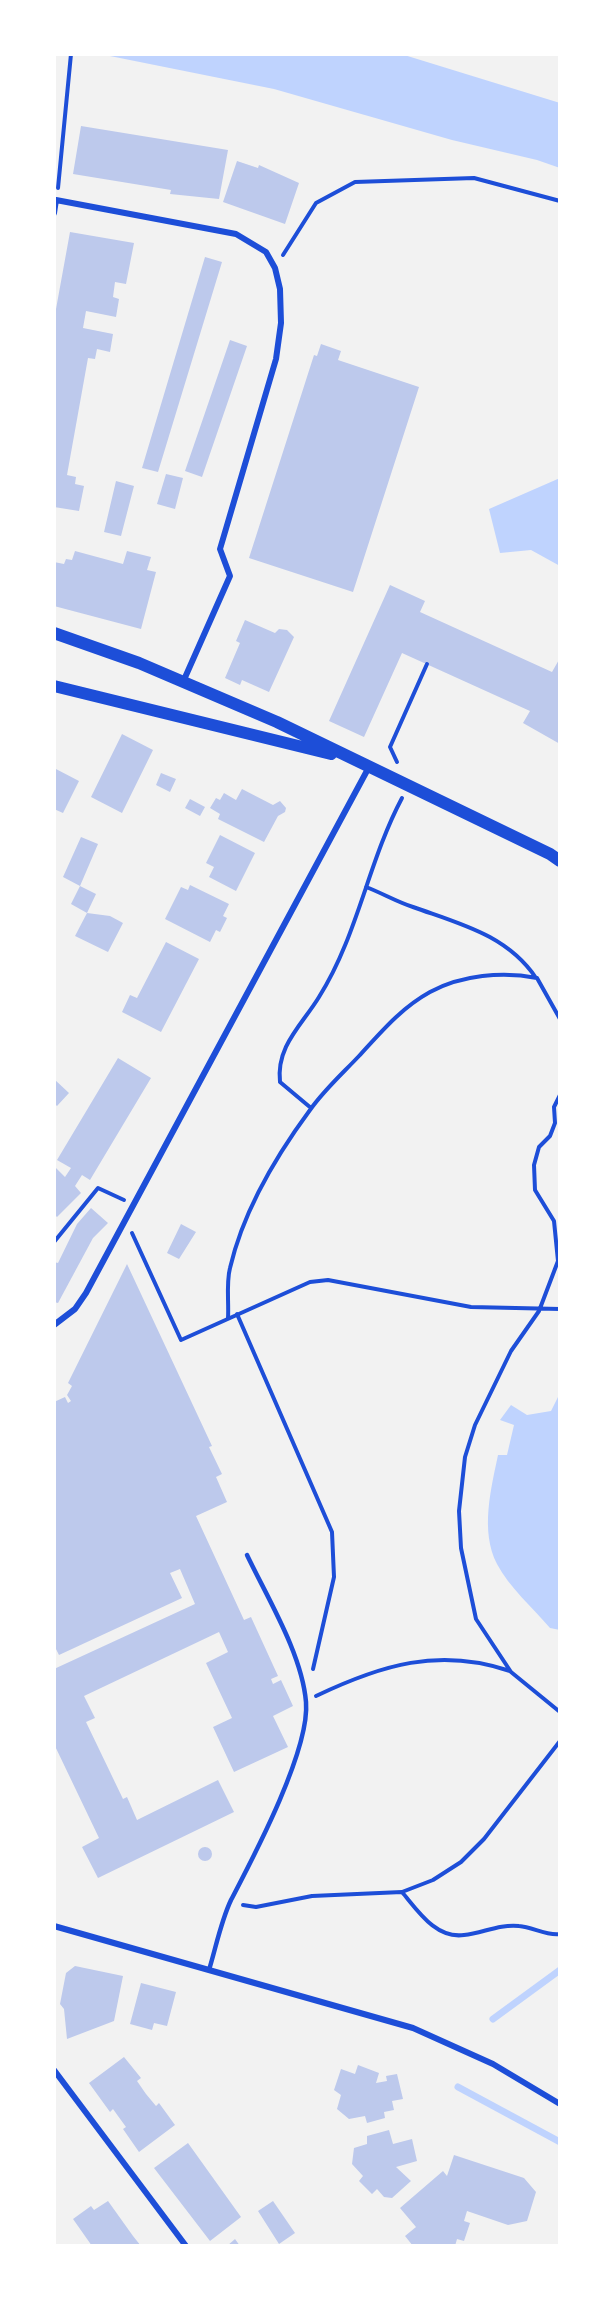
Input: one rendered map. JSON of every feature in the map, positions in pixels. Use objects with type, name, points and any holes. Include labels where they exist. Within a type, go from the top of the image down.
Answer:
[{"type":"main road","points":[[54,633],[183,681],[277,722],[560,861]]},
{"type":"main road","points":[[54,686],[325,752],[370,766]]},
{"type":"street","points":[[54,213],[56,200],[236,234],[266,252],[275,268],[280,289],[280,336],[269,386],[220,549],[230,576],[183,681]]},
{"type":"street","points":[[54,1326],[63,1320],[86,1293],[370,766]]},
{"type":"street","points":[[54,1926],[385,2019],[437,2036],[493,2064],[560,2104]]},
{"type":"street","points":[[54,2070],[186,2246]]},
{"type":"lane","points":[[209,1970],[230,1902],[246,1876],[291,1769],[302,1738],[306,1701],[297,1662],[247,1555]]},
{"type":"path","points":[[56,200],[71,54]]},
{"type":"path","points":[[275,268],[316,203],[355,182],[474,178],[560,201]]},
{"type":"path","points":[[311,1108],[280,1082],[278,1066],[284,1047],[319,997],[349,938],[382,836],[408,785],[390,747],[427,664]]},
{"type":"path","points":[[366,886],[411,907],[464,924],[513,951],[537,978],[560,1018]]},
{"type":"path","points":[[228,1318],[229,1271],[253,1205],[278,1158],[311,1108],[402,1010],[432,991],[463,980],[485,977],[517,974],[537,978]]},
{"type":"path","points":[[560,1095],[554,1107],[555,1123],[550,1136],[538,1147],[534,1165],[535,1190],[554,1221],[558,1261],[539,1311],[511,1351],[475,1425],[465,1457],[459,1510],[461,1548],[476,1619],[511,1672],[560,1712]]},
{"type":"path","points":[[54,1242],[98,1188],[132,1204]]},
{"type":"path","points":[[125,1219],[181,1340],[310,1282],[328,1280],[443,1304],[539,1311],[560,1309]]},
{"type":"path","points":[[237,1314],[332,1532],[334,1577],[306,1701]]},
{"type":"path","points":[[306,1701],[377,1669],[414,1663],[460,1659],[484,1662],[511,1672]]},
{"type":"path","points":[[230,1902],[256,1907],[312,1896],[402,1892],[433,1880],[461,1862],[484,1839],[560,1741]]},
{"type":"path","points":[[402,1892],[424,1919],[445,1934],[463,1936],[489,1928],[519,1926],[560,1934]]},
{"type":"water","points":[[100,54],[401,54],[560,103],[560,168],[274,89]]},
{"type":"water","points":[[560,478],[560,566],[531,550],[500,553],[489,509]]},
{"type":"water","points":[[560,1371],[560,1630],[550,1628],[502,1573],[489,1538],[488,1510],[498,1455],[507,1455],[514,1425],[500,1420],[511,1405],[527,1415],[551,1411],[558,1397]]},
{"type":"building","points":[[81,126],[228,150],[219,199],[170,194],[171,190],[73,174]]},
{"type":"building","points":[[237,161],[258,168],[259,165],[299,183],[285,224],[223,202]]},
{"type":"building","points":[[70,232],[134,243],[126,284],[115,282],[113,297],[119,299],[116,317],[86,311],[83,328],[113,334],[110,352],[97,349],[95,359],[88,358],[67,475],[76,477],[75,484],[84,486],[79,511],[54,507],[54,320]]},
{"type":"building","points":[[205,257],[222,262],[158,472],[142,468]]},
{"type":"building","points":[[230,340],[247,346],[202,477],[185,471]]},
{"type":"building","points":[[321,344],[341,351],[338,360],[419,387],[353,592],[249,558],[314,355],[317,356]]},
{"type":"building","points":[[166,474],[183,478],[175,509],[157,504]]},
{"type":"building","points":[[116,481],[134,486],[121,536],[104,532]]},
{"type":"building","points":[[75,551],[123,564],[127,551],[151,557],[147,570],[156,572],[141,629],[54,606],[54,562],[64,564],[66,559],[72,560]]},
{"type":"building","points":[[390,585],[425,601],[420,612],[552,672],[560,658],[560,744],[523,723],[530,711],[402,653],[364,737],[329,721]]},
{"type":"building","points":[[245,620],[275,633],[279,629],[287,630],[294,637],[269,692],[242,680],[240,685],[225,678],[240,643],[236,641]]},
{"type":"building","points":[[122,734],[153,750],[122,813],[91,797]]},
{"type":"building","points":[[54,768],[79,781],[63,813],[54,809]]},
{"type":"building","points":[[161,773],[176,779],[170,792],[156,785]]},
{"type":"building","points":[[242,789],[273,805],[280,801],[286,808],[285,812],[278,816],[264,842],[218,819],[220,814],[210,808],[216,798],[220,800],[224,793],[236,800]]},
{"type":"building","points":[[190,799],[205,807],[200,816],[185,808]]},
{"type":"building","points":[[220,835],[255,853],[236,891],[209,877],[214,867],[206,863]]},
{"type":"building","points":[[81,837],[98,844],[80,886],[63,877]]},
{"type":"building","points":[[190,885],[229,904],[223,916],[227,918],[220,932],[216,930],[210,942],[165,919],[181,887],[188,890]]},
{"type":"building","points":[[80,886],[96,894],[87,913],[71,904]]},
{"type":"building","points":[[87,913],[110,916],[123,923],[108,952],[75,936]]},
{"type":"building","points":[[166,942],[199,959],[161,1032],[122,1012],[130,995],[137,998]]},
{"type":"building","points":[[118,1058],[151,1078],[90,1180],[82,1175],[75,1186],[81,1193],[57,1217],[54,1214],[54,1166],[65,1177],[71,1168],[57,1160]]},
{"type":"building","points":[[54,1079],[69,1093],[57,1106],[54,1103]]},
{"type":"building","points":[[91,1208],[108,1223],[93,1238],[58,1303],[54,1302],[54,1262],[58,1263],[77,1224]]},
{"type":"building","points":[[181,1224],[196,1232],[179,1259],[167,1253]]},
{"type":"building","points":[[127,1264],[212,1446],[209,1447],[222,1474],[216,1477],[227,1502],[196,1516],[244,1620],[251,1617],[278,1676],[271,1679],[273,1684],[281,1680],[293,1706],[273,1716],[288,1747],[234,1772],[213,1727],[232,1718],[206,1663],[228,1652],[219,1632],[84,1696],[95,1718],[86,1722],[123,1799],[127,1797],[137,1820],[218,1780],[234,1812],[98,1878],[82,1847],[99,1838],[54,1744],[54,1669],[195,1604],[180,1569],[170,1573],[182,1598],[59,1655],[54,1645],[54,1402],[65,1397],[68,1403],[71,1401],[67,1395],[72,1386],[68,1383]]},
{"type":"building","points":[[202,1847],[208,1847],[212,1854],[208,1861],[202,1861],[198,1857],[198,1851]]},
{"type":"building","points":[[75,1966],[123,1976],[114,2021],[67,2039],[64,2009],[60,2004],[66,1973]]},
{"type":"building","points":[[141,1983],[176,1992],[167,2026],[154,2023],[152,2030],[130,2024]]},
{"type":"building","points":[[124,2057],[141,2078],[137,2081],[146,2094],[156,2106],[159,2103],[175,2125],[139,2152],[123,2129],[126,2127],[113,2109],[110,2112],[89,2083]]},
{"type":"building","points":[[358,2065],[379,2073],[376,2083],[387,2081],[386,2076],[397,2074],[403,2099],[392,2101],[394,2110],[384,2112],[385,2118],[367,2123],[365,2116],[349,2119],[337,2109],[341,2095],[334,2090],[341,2069],[355,2074]]},
{"type":"building","points":[[389,2130],[393,2144],[412,2139],[417,2161],[396,2167],[411,2181],[392,2198],[384,2197],[377,2189],[372,2194],[359,2181],[363,2176],[352,2164],[354,2148],[367,2144],[367,2136]]},
{"type":"building","points":[[188,2143],[241,2217],[210,2241],[154,2168]]},
{"type":"building","points":[[454,2155],[524,2178],[536,2192],[527,2221],[508,2225],[467,2211],[464,2221],[470,2223],[464,2241],[457,2239],[455,2246],[413,2246],[405,2236],[416,2227],[400,2208],[443,2171],[447,2176]]},
{"type":"building","points":[[108,2201],[141,2246],[92,2246],[73,2219],[91,2206],[94,2210]]},
{"type":"building","points":[[273,2201],[295,2233],[279,2244],[258,2211]]},
{"type":"building","points":[[235,2239],[240,2246],[227,2246]]},
{"type":"waterway","points":[[493,2019],[560,1970]]},
{"type":"waterway","points":[[458,2087],[560,2142]]}]
